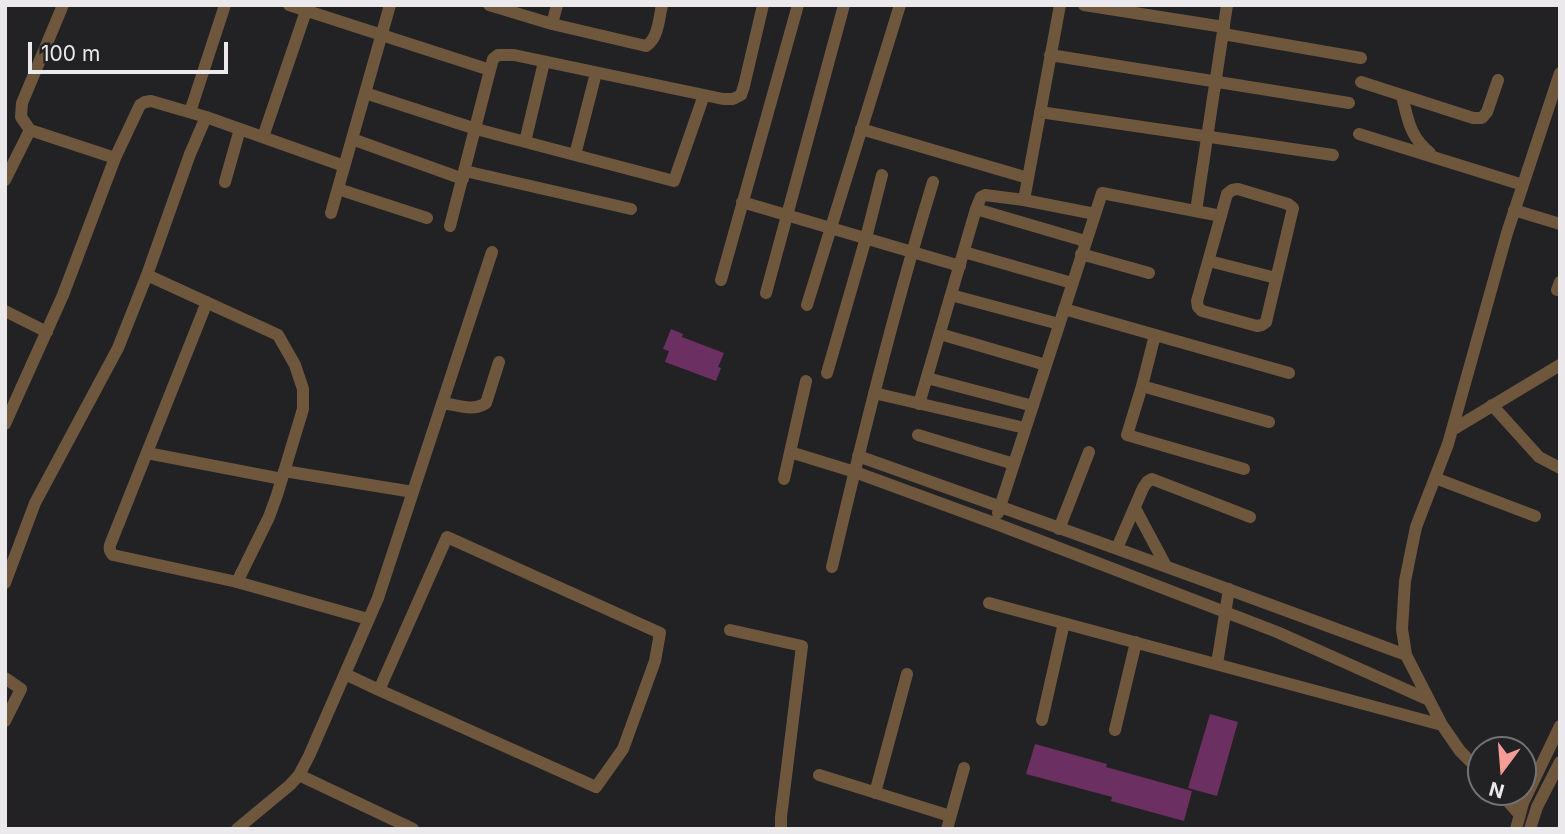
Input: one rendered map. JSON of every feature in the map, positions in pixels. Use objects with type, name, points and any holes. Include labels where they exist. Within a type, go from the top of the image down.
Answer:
[{"type":"street","points":[[63,5],[22,103],[21,117],[30,130],[114,158]]},
{"type":"street","points":[[190,112],[225,5]]},
{"type":"street","points":[[289,5],[490,70]]},
{"type":"street","points":[[331,213],[390,5]]},
{"type":"street","points":[[489,5],[552,24],[646,46],[654,39],[662,5]]},
{"type":"street","points":[[552,24],[557,5]]},
{"type":"street","points":[[450,226],[490,70],[494,59],[499,55],[514,55],[704,96],[733,99],[741,95],[763,5]]},
{"type":"street","points":[[720,280],[798,5]]},
{"type":"street","points":[[766,293],[844,5]]},
{"type":"street","points":[[807,305],[900,5]]},
{"type":"street","points":[[1024,200],[1060,5]]},
{"type":"street","points":[[1084,5],[1362,58]]},
{"type":"street","points":[[1196,211],[1227,5]]},
{"type":"street","points":[[263,137],[306,11]]},
{"type":"street","points":[[1050,55],[1349,103]]},
{"type":"street","points":[[525,142],[544,62]]},
{"type":"street","points":[[575,155],[596,73]]},
{"type":"street","points":[[1467,758],[1442,725],[1406,655],[1402,629],[1405,581],[1416,527],[1448,444],[1514,210],[1557,93],[1560,73]]},
{"type":"street","points":[[1361,82],[1473,118],[1482,118],[1488,112],[1498,80]]},
{"type":"street","points":[[365,93],[476,129],[674,181],[704,96]]},
{"type":"street","points":[[1402,96],[1410,130],[1420,145],[1435,158]]},
{"type":"street","points":[[5,424],[63,295],[114,158],[141,105],[150,101],[190,112],[344,166]]},
{"type":"street","points":[[1040,112],[1333,155]]},
{"type":"street","points":[[5,583],[35,503],[118,348],[206,117]]},
{"type":"street","points":[[225,182],[240,129]]},
{"type":"street","points":[[861,129],[1028,178]]},
{"type":"street","points":[[5,180],[30,130]]},
{"type":"street","points":[[1359,134],[1523,185]]},
{"type":"street","points":[[352,139],[464,175],[631,209]]},
{"type":"street","points":[[827,373],[882,175]]},
{"type":"street","points":[[832,568],[874,393],[933,182]]},
{"type":"street","points":[[338,189],[427,218]]},
{"type":"street","points":[[1238,189],[1288,204],[1293,208],[1266,322],[1262,325],[1257,326],[1202,311],[1198,307],[1197,301],[1221,216],[1227,194],[1238,189]]},
{"type":"street","points":[[994,523],[1102,193],[1221,216]]},
{"type":"street","points":[[919,404],[981,197],[985,195],[1024,200],[1095,214]]},
{"type":"street","points":[[742,202],[960,266]]},
{"type":"street","points":[[976,209],[1149,273]]},
{"type":"street","points":[[1514,210],[1560,224]]},
{"type":"street","points":[[237,829],[290,785],[309,756],[378,597],[492,252]]},
{"type":"street","points":[[964,253],[1072,283]]},
{"type":"street","points":[[1209,261],[1276,278]]},
{"type":"street","points":[[147,275],[278,335],[295,365],[303,389],[303,409],[269,517],[237,582]]},
{"type":"street","points":[[951,295],[1059,324]]},
{"type":"street","points":[[207,302],[110,545],[111,553],[237,582],[368,619]]},
{"type":"street","points":[[1064,309],[1289,373]]},
{"type":"street","points":[[5,311],[47,332]]},
{"type":"street","points":[[940,334],[1046,365]]},
{"type":"street","points":[[1155,335],[1143,386],[1127,435],[1244,469]]},
{"type":"street","points":[[442,403],[481,407],[486,403],[499,362]]},
{"type":"street","points":[[1452,430],[1560,365]]},
{"type":"street","points":[[927,378],[1032,406]]},
{"type":"street","points":[[785,478],[806,381]]},
{"type":"street","points":[[1143,386],[1269,422]]},
{"type":"street","points":[[874,393],[1025,428]]},
{"type":"street","points":[[1492,405],[1539,457],[1560,468]]},
{"type":"street","points":[[918,435],[1014,464]]},
{"type":"street","points":[[790,452],[855,472],[994,523],[1226,612],[1429,699]]},
{"type":"street","points":[[1059,529],[1089,452]]},
{"type":"street","points":[[146,453],[413,492]]},
{"type":"street","points":[[858,456],[1406,655]]},
{"type":"street","points":[[1435,478],[1535,516]]},
{"type":"street","points":[[1117,548],[1147,482],[1152,479],[1250,517]]},
{"type":"street","points":[[1135,508],[1166,566]]},
{"type":"street","points":[[345,674],[379,690],[596,787],[623,749],[655,661],[660,633],[447,537],[379,690]]},
{"type":"street","points":[[1217,664],[1229,589]]},
{"type":"street","points":[[989,603],[1442,725]]},
{"type":"street","points":[[1042,720],[1064,623]]},
{"type":"street","points":[[730,630],[802,646],[781,829]]},
{"type":"street","points":[[1115,730],[1136,642]]},
{"type":"street","points":[[874,793],[907,674]]},
{"type":"street","points":[[5,678],[21,689],[5,721]]},
{"type":"street","points":[[1516,829],[1528,792],[1560,726]]},
{"type":"street","points":[[1530,829],[1560,762]]},
{"type":"street","points":[[818,775],[874,793],[948,822],[964,768]]},
{"type":"street","points":[[299,775],[412,829]]},
{"type":"street","points":[[1512,806],[1519,814]]},
{"type":"building","points":[[671,329],[683,334],[682,337],[724,353],[716,381],[665,362],[669,351],[663,349]]},
{"type":"building","points":[[1210,714],[1238,722],[1217,796],[1188,788]]},
{"type":"building","points":[[1035,744],[1192,791],[1184,821],[1111,801],[1112,797],[1026,774]]}]
